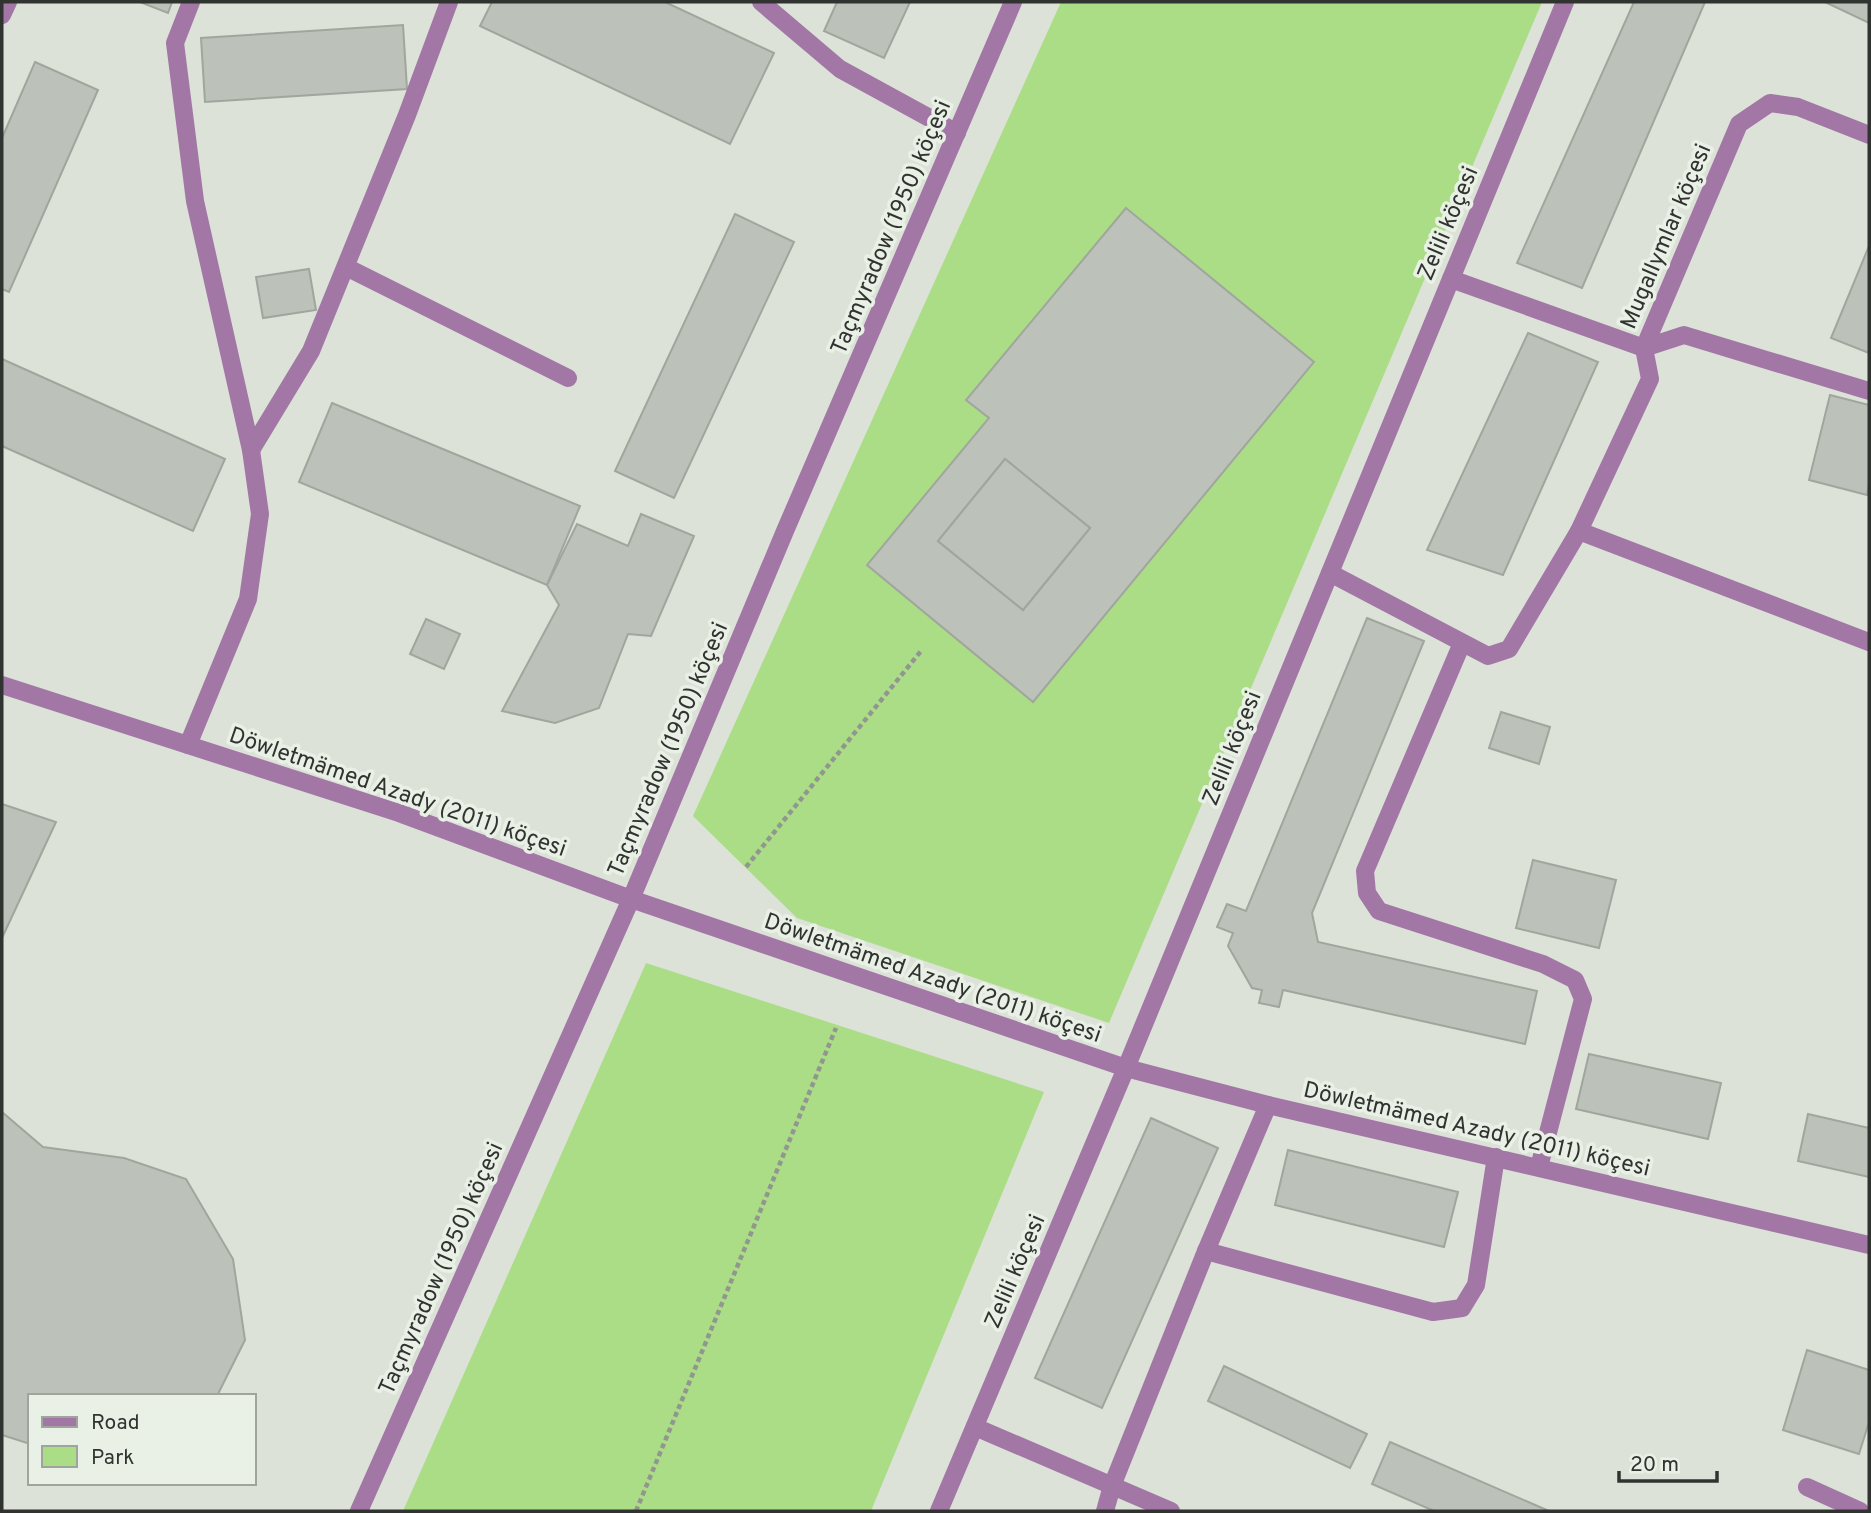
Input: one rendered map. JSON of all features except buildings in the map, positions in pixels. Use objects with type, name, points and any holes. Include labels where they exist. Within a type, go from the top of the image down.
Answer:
[{"type":"street","points":[[2,15],[8,2]]},
{"type":"street","points":[[188,745],[248,599],[260,513],[251,450],[195,201],[175,43],[191,2]]},
{"type":"street","points":[[251,450],[312,351],[407,115],[449,2]]},
{"type":"street","points":[[761,2],[840,69],[957,133]]},
{"type":"street","name":"Taçmyradow (1950) köçesi","points":[[359,1511],[631,899],[785,531],[1013,2]]},
{"type":"street","name":"Zelili köçesi","points":[[939,1511],[1126,1068],[1565,2]]},
{"type":"street","name":"Mugallymlar köçesi","points":[[1451,279],[1644,348],[1739,124],[1770,103],[1798,107],[1869,135]]},
{"type":"street","points":[[346,267],[568,379]]},
{"type":"street","points":[[1330,573],[1488,656],[1509,649],[1579,531],[1650,379],[1644,348],[1684,335],[1869,391]]},
{"type":"street","points":[[1579,531],[1869,642]]},
{"type":"street","points":[[1462,643],[1365,871],[1367,894],[1379,911],[1544,964],[1575,980],[1583,999],[1539,1167]]},
{"type":"street","name":"Döwletmämed Azady (2011) köçesi","points":[[2,685],[399,813],[631,899],[1126,1068],[1268,1105],[1869,1245]]},
{"type":"street","points":[[1105,1511],[1112,1486],[1206,1251],[1268,1105]]},
{"type":"street","points":[[1206,1251],[1433,1312],[1462,1308],[1476,1285],[1496,1157]]},
{"type":"street","points":[[975,1427],[1171,1511]]},
{"type":"street","points":[[1807,1487],[1860,1511]]},
{"type":"path","points":[[746,867],[922,651]]},
{"type":"path","points":[[636,1511],[836,1028]]},
{"type":"green space","points":[[1061,2],[1542,2],[1109,1023],[797,918],[693,816]],"holes":[[[1126,208],[1313,362],[1033,701],[867,565],[989,418],[966,399]]]},
{"type":"green space","points":[[646,963],[1044,1092],[871,1511],[403,1511]]}]
